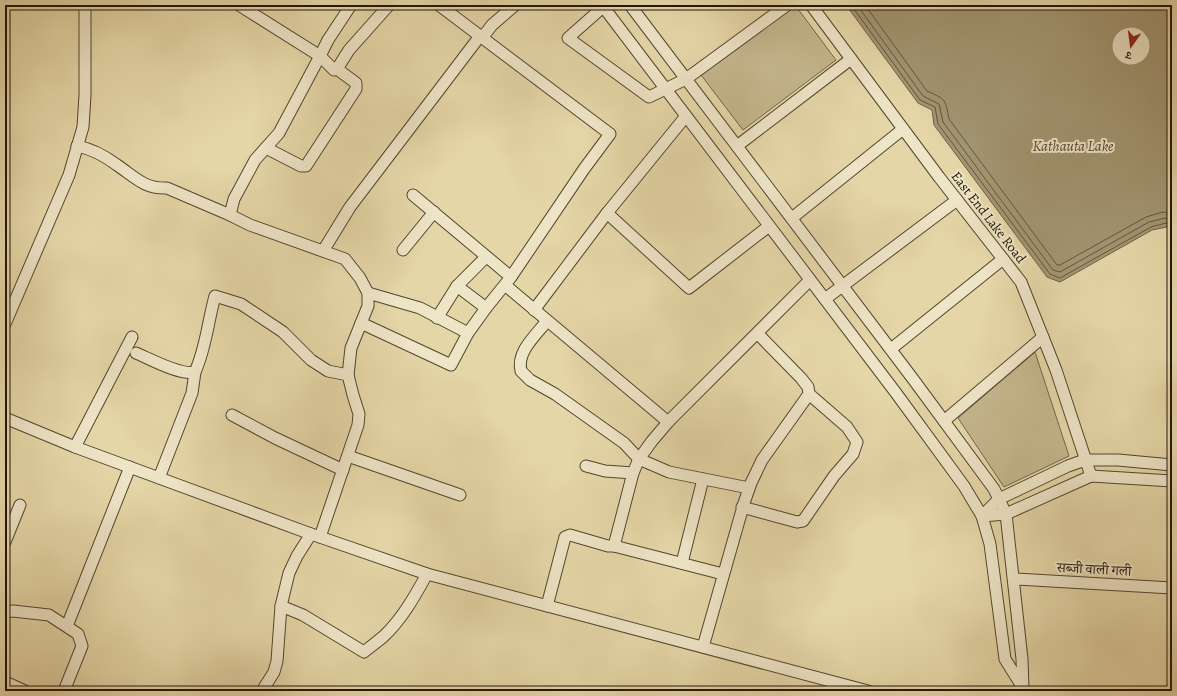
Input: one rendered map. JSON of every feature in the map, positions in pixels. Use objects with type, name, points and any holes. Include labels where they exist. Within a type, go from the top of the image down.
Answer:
[{"type":"street","points":[[5,324],[69,176],[83,127],[85,95],[85,5]]},
{"type":"street","points":[[239,5],[320,56],[334,70],[337,69],[356,83],[356,89],[306,166],[301,166],[266,148]]},
{"type":"street","points":[[230,215],[234,199],[256,160],[279,133],[328,40],[352,5]]},
{"type":"street","points":[[337,69],[349,50],[389,5]]},
{"type":"street","points":[[361,323],[451,365],[468,333],[508,281],[584,169],[610,134],[439,5]]},
{"type":"street","points":[[323,251],[350,207],[480,36],[484,34],[492,24],[514,5]]},
{"type":"street","points":[[787,5],[686,78],[666,89],[649,97],[568,38],[602,6],[666,89],[896,393],[964,486],[982,516],[990,544],[1005,659],[1024,690]]},
{"type":"street","name":"East End Lake Road","points":[[811,5],[903,129],[1021,282],[1056,370],[1091,476]]},
{"type":"street","points":[[633,6],[891,349],[994,489],[1006,514],[1014,579],[1024,690]]},
{"type":"street","points":[[737,146],[851,59]]},
{"type":"street","points":[[534,310],[607,213],[686,116]]},
{"type":"street","points":[[792,218],[903,129]]},
{"type":"street","points":[[77,146],[88,149],[108,159],[145,185],[157,189],[167,188],[250,225],[345,259],[360,278],[368,293],[368,306],[351,348],[348,374],[359,414],[358,425],[343,470],[315,535],[297,556],[289,573],[280,606],[277,661],[274,672],[262,691]]},
{"type":"street","points":[[413,195],[486,256],[534,310],[669,422]]},
{"type":"street","points":[[825,299],[957,200]]},
{"type":"street","points":[[403,250],[434,212]]},
{"type":"street","points":[[607,213],[689,288],[769,226]]},
{"type":"street","points":[[436,318],[457,286],[486,256]]},
{"type":"street","points":[[891,349],[1003,259]]},
{"type":"street","points":[[614,546],[633,473],[639,458],[669,422],[810,280]]},
{"type":"street","points":[[457,286],[486,308]]},
{"type":"street","points":[[368,293],[420,308],[436,318],[468,333]]},
{"type":"street","points":[[159,478],[192,393],[195,372],[202,358],[209,316],[215,296],[241,304],[283,332],[311,360],[328,371],[348,374]]},
{"type":"street","points":[[547,321],[526,347],[520,359],[521,371],[530,380],[555,394],[624,443],[639,458],[669,472],[749,488]]},
{"type":"street","points":[[742,507],[798,522],[803,521],[834,476],[853,454],[857,442],[847,427],[809,394],[808,387],[801,378],[758,334]]},
{"type":"street","points":[[75,447],[132,337]]},
{"type":"street","points":[[944,421],[1043,338]]},
{"type":"street","points":[[136,353],[168,368],[190,374],[195,372]]},
{"type":"street","points":[[703,647],[742,507],[749,488],[762,460],[809,394]]},
{"type":"street","points":[[232,415],[275,438],[343,470]]},
{"type":"street","points":[[5,418],[75,447],[159,478],[315,535],[428,574],[868,691]]},
{"type":"street","points":[[348,456],[460,495]]},
{"type":"street","points":[[982,516],[999,499],[1068,466],[1085,460],[1118,460],[1172,465]]},
{"type":"street","points":[[586,466],[605,471],[633,473]]},
{"type":"street","points":[[67,626],[130,467]]},
{"type":"street","points":[[982,516],[1006,514],[1091,476],[1172,481]]},
{"type":"street","points":[[682,564],[703,479]]},
{"type":"street","points":[[5,542],[20,505]]},
{"type":"street","points":[[548,606],[565,537],[570,535],[608,546],[614,546],[723,574]]},
{"type":"street","points":[[280,606],[303,616],[364,652],[384,636],[396,622],[413,600],[428,574]]},
{"type":"street","name":"सब्जी वाली गली","points":[[1014,579],[1172,588]]},
{"type":"street","points":[[5,612],[13,611],[49,615],[78,634],[82,646],[64,691]]},
{"type":"street","points":[[5,682],[25,691]]},
{"type":"shaded area","points":[[795,5],[836,60],[743,130],[701,75]]},
{"type":"shaded area","points":[[1035,352],[1069,456],[1004,487],[958,418]]},
{"type":"water","name":"Kathauta Lake","points":[[846,5],[1172,5],[1172,231],[1167,227],[1152,230],[1060,282],[1047,277],[934,125],[932,110],[918,103]]}]
